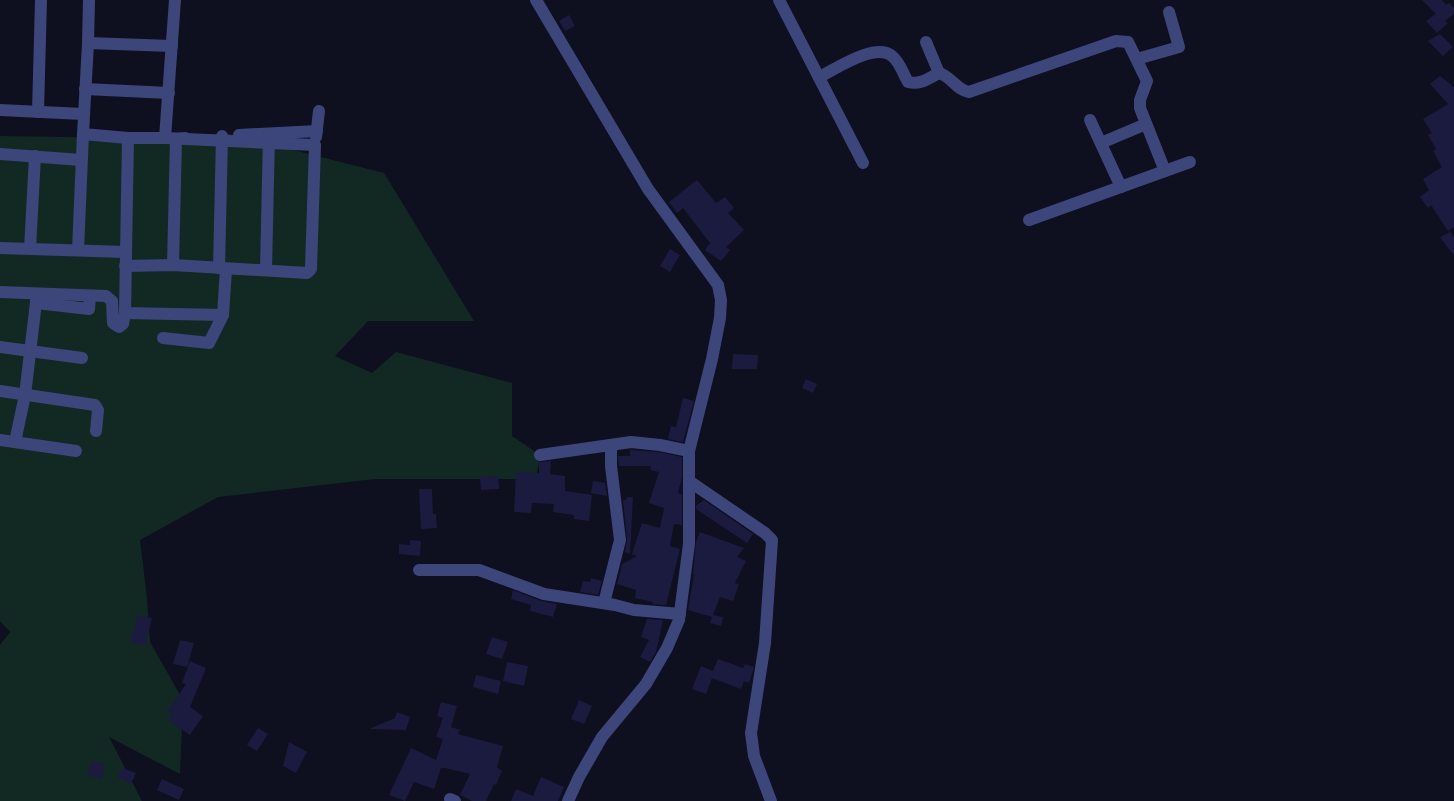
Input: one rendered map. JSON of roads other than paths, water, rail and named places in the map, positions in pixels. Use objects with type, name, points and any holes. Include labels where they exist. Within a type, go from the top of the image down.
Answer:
[{"type":"street","points":[[38,112],[41,0]]},
{"type":"street","points":[[78,250],[82,134],[88,43],[88,0]]},
{"type":"street","points":[[173,265],[170,93],[175,0]]},
{"type":"street","points":[[536,0],[648,190],[718,285],[721,300],[720,318],[712,359],[689,451],[689,544],[680,614],[667,648],[646,684],[602,737],[579,777],[568,801]]},
{"type":"street","points":[[779,0],[863,164]]},
{"type":"street","points":[[1137,59],[1179,47],[1169,12]]},
{"type":"street","points":[[819,77],[870,52],[880,51],[892,55],[897,60],[908,82],[915,84],[920,83],[938,73],[946,75],[963,91],[969,92],[1116,41],[1128,42],[1147,81],[1140,100],[1140,108],[1165,171]]},
{"type":"street","points":[[926,42],[938,73]]},
{"type":"street","points":[[88,43],[172,46]]},
{"type":"street","points":[[85,90],[170,93]]},
{"type":"street","points":[[0,110],[83,114]]},
{"type":"street","points":[[125,266],[173,265],[307,273],[311,268],[316,145],[319,110]]},
{"type":"street","points":[[1090,120],[1121,187]]},
{"type":"street","points":[[1101,143],[1146,124]]},
{"type":"street","points":[[82,134],[128,138],[222,139],[269,138],[317,131]]},
{"type":"street","points":[[0,292],[89,309],[90,296],[106,296],[110,298],[113,306],[113,323],[119,327],[123,324],[125,313],[128,138]]},
{"type":"street","points":[[269,138],[316,145]]},
{"type":"street","points":[[266,270],[269,138]]},
{"type":"street","points":[[163,338],[209,343],[223,315],[222,139]]},
{"type":"street","points":[[0,154],[81,160]]},
{"type":"street","points":[[30,249],[35,156]]},
{"type":"street","points":[[1029,220],[1190,162]]},
{"type":"street","points":[[0,248],[126,252]]},
{"type":"street","points":[[15,442],[25,395],[37,298]]},
{"type":"street","points":[[125,313],[223,315]]},
{"type":"street","points":[[0,347],[82,358]]},
{"type":"street","points":[[0,391],[95,405],[98,410],[96,432]]},
{"type":"street","points":[[0,440],[76,451]]},
{"type":"street","points":[[540,455],[631,442],[660,445],[689,451]]},
{"type":"street","points":[[604,603],[620,540],[611,466],[611,446]]},
{"type":"street","points":[[689,480],[765,533],[772,540],[765,643],[751,733],[754,756],[771,801]]},
{"type":"street","points":[[420,570],[479,570],[544,594],[604,603],[634,610],[680,614]]}]
